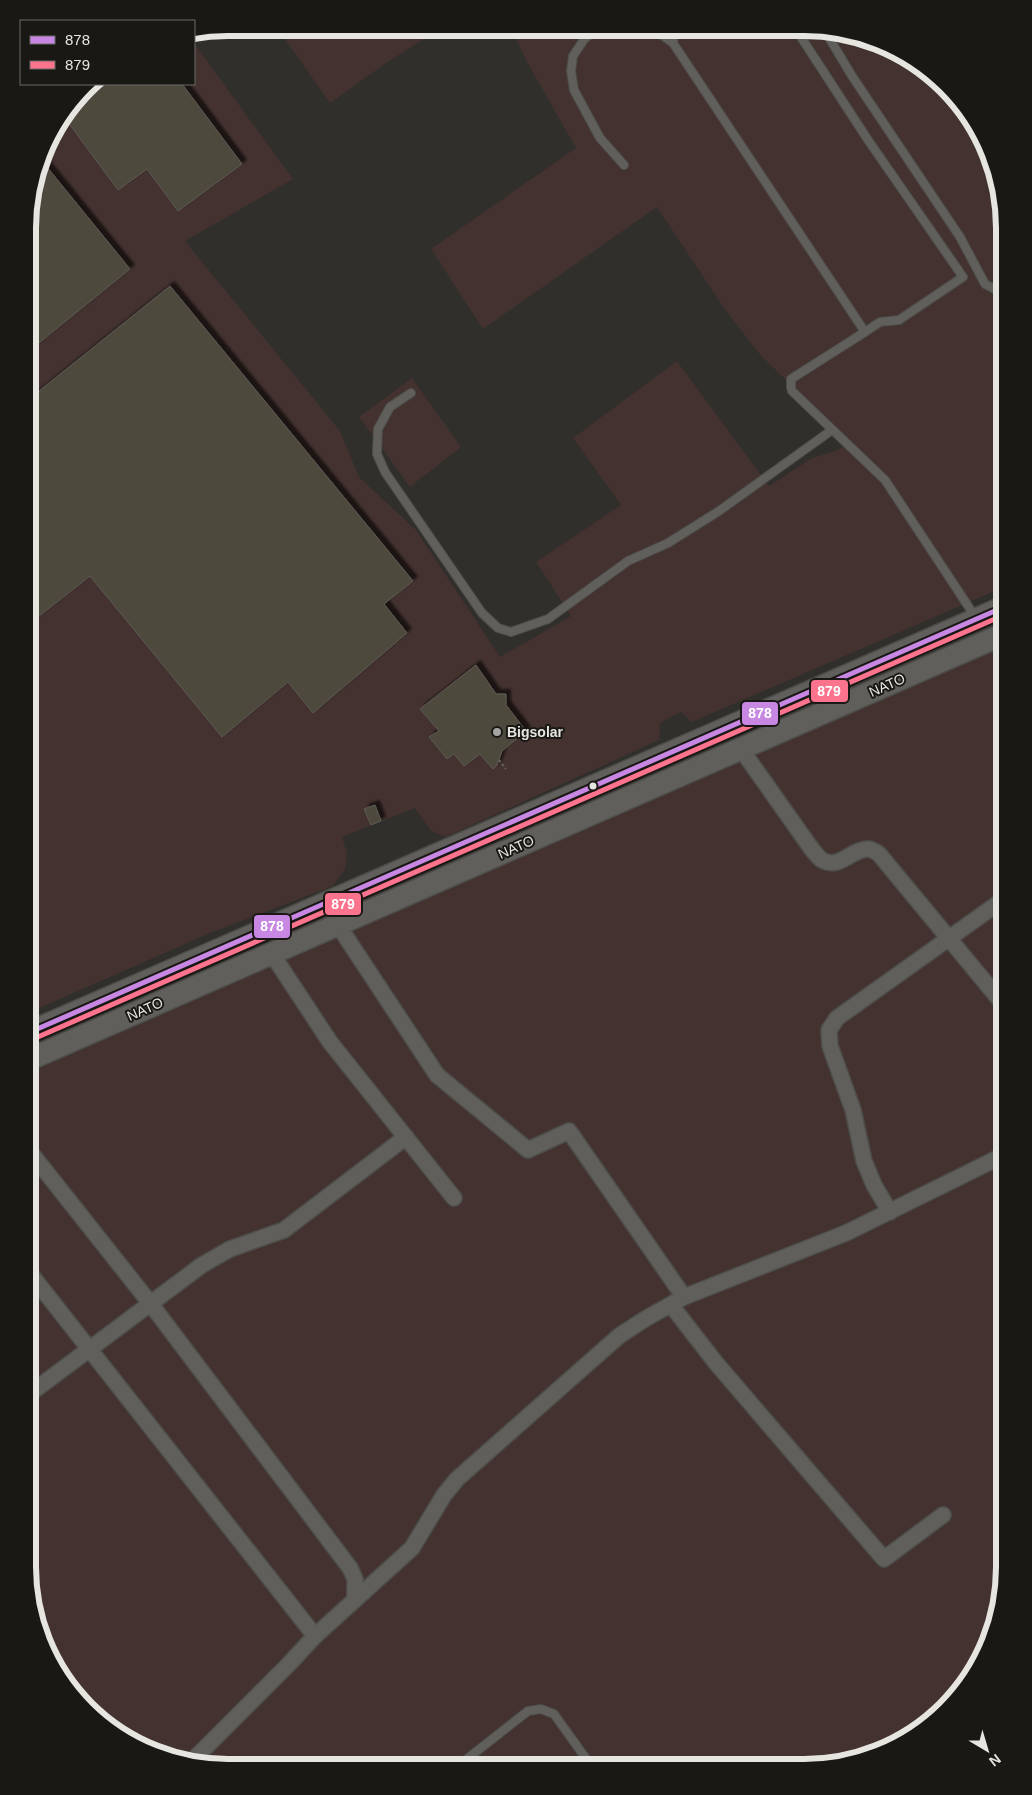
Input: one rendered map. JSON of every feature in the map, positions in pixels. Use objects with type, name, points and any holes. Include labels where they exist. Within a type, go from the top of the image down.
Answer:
[{"type":"main road","name":"ΝΑΤΟ","points":[[36,1030],[996,611]]},
{"type":"main road","name":"ΝΑΤΟ","points":[[36,1057],[996,637]]},
{"type":"street","points":[[741,749],[811,848],[822,860],[832,863],[844,860],[859,851],[870,849],[879,854],[996,995]]},
{"type":"street","points":[[890,1212],[874,1185],[864,1162],[853,1110],[830,1046],[829,1030],[837,1018],[996,905]]},
{"type":"street","points":[[338,925],[437,1075],[528,1150],[569,1130],[716,1363],[884,1559],[943,1515]]},
{"type":"street","points":[[272,954],[330,1042],[454,1198]]},
{"type":"street","points":[[36,1387],[202,1265],[230,1249],[284,1230],[406,1137]]},
{"type":"street","points":[[36,1159],[150,1302],[350,1568],[355,1579],[355,1598]]},
{"type":"street","points":[[197,1756],[315,1636],[412,1548],[444,1494],[457,1478],[619,1336],[677,1301],[846,1233],[996,1160]]},
{"type":"street","points":[[36,1281],[315,1636]]},
{"type":"lane","points":[[588,36],[574,56],[571,71],[574,90],[600,138],[624,165]]},
{"type":"lane","points":[[663,36],[673,43],[865,332]]},
{"type":"lane","points":[[673,43],[674,36]]},
{"type":"lane","points":[[800,36],[868,140],[963,277],[899,320],[880,322],[791,379],[792,391],[885,480],[977,619]]},
{"type":"lane","points":[[829,38],[856,84],[960,237],[985,284],[996,290]]},
{"type":"lane","points":[[411,393],[390,407],[378,428],[376,454],[385,472],[482,613],[498,628],[511,632],[548,618],[628,561],[668,543],[719,511],[832,430]]},
{"type":"lane","points":[[467,1759],[528,1711],[541,1709],[554,1714],[586,1759]]},
{"type":"path","points":[[499,760],[506,769]]},
{"type":"shaded area","points":[[283,36],[429,36],[389,61],[330,103]]},
{"type":"shaded area","points":[[514,36],[804,36],[829,38],[866,46],[900,62],[940,92],[956,111],[976,143],[986,166],[994,203],[996,228],[996,590],[692,722],[681,712],[660,723],[659,740],[446,837],[431,831],[415,808],[342,837],[347,853],[345,869],[333,886],[210,933],[36,1009],[36,228],[43,178],[56,143],[76,111],[92,92],[101,85],[195,85],[195,44],[293,179],[185,241],[340,431],[359,477],[416,530],[500,657],[571,616],[536,562],[621,505],[573,438],[677,361],[769,486],[812,458],[838,450],[849,440],[761,356],[724,308],[657,207],[483,329],[431,249],[576,148]]},
{"type":"shaded area","points":[[412,378],[461,447],[410,487],[359,417]]},
{"type":"shaded area","points":[[996,650],[996,1567],[994,1592],[986,1629],[970,1663],[940,1703],[900,1733],[866,1749],[829,1757],[804,1759],[228,1759],[203,1757],[166,1749],[132,1733],[92,1703],[62,1663],[46,1629],[38,1592],[36,1567],[36,1070]]},
{"type":"building","points":[[101,85],[183,85],[242,164],[178,211],[147,169],[118,190],[68,123],[92,92]]},
{"type":"building","points":[[46,166],[130,269],[36,345],[36,228],[38,203]]},
{"type":"building","points":[[170,286],[413,581],[384,604],[407,633],[313,713],[288,682],[222,737],[90,576],[36,618],[36,393]]},
{"type":"building","points":[[476,665],[496,694],[506,694],[506,705],[526,731],[502,751],[497,765],[493,769],[480,754],[464,766],[454,754],[447,759],[429,737],[439,731],[420,709]]},
{"type":"building","points":[[375,805],[381,821],[371,825],[364,809]]},
{"type":"transit line","name":"878","points":[[36,1030],[996,610]]},
{"type":"transit line","name":"879","points":[[36,1038],[996,618]]},
{"type":"place","name":"Bigsolar","points":[[497,732]]}]
